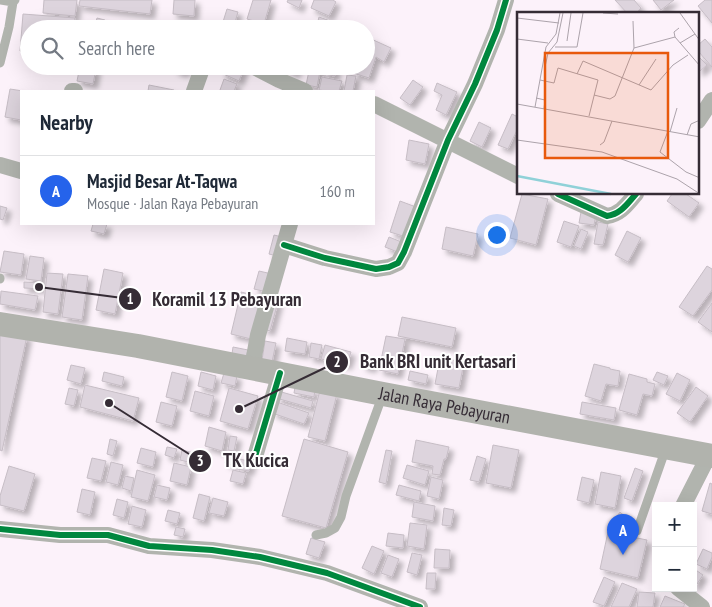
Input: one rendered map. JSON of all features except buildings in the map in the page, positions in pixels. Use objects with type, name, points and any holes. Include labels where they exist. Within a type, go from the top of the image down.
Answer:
[{"type":"main road","name":"Jalan Raya Pebayuran","points":[[0,324],[138,346],[711,455]]},
{"type":"street","points":[[284,245],[324,258],[376,269],[389,268],[398,263],[448,140],[497,30],[506,0]]},
{"type":"street","points":[[194,90],[200,75]]},
{"type":"street","points":[[269,75],[304,90]]},
{"type":"street","points":[[700,117],[712,100]]},
{"type":"street","points":[[375,104],[517,175]]},
{"type":"street","points":[[0,166],[20,171]]},
{"type":"street","points":[[560,195],[607,216],[622,210],[635,195]]},
{"type":"street","points":[[252,368],[258,335],[290,225]]},
{"type":"street","points":[[254,460],[280,373]]},
{"type":"street","points":[[685,502],[711,455]]},
{"type":"street","points":[[0,530],[60,534],[108,534],[149,546],[212,550],[260,557],[327,573],[420,607]]},
{"type":"street","points":[[683,592],[702,607]]},
{"type":"lane","points":[[0,4],[1,0],[14,1],[0,63]]},
{"type":"lane","points":[[316,535],[326,533],[335,528],[341,518],[346,496],[383,394]]},
{"type":"lane","points":[[637,531],[666,447]]},
{"type":"cycle path","points":[[284,245],[325,258],[376,269],[398,263],[448,140],[475,84],[497,30],[506,0]]},
{"type":"cycle path","points":[[560,195],[607,216],[620,211],[635,195]]},
{"type":"cycle path","points":[[254,460],[280,373]]},
{"type":"cycle path","points":[[0,529],[60,535],[108,535],[149,546],[212,550],[260,557],[327,573],[420,607]]},
{"type":"place","name":"Koramil 13 Pebayuran","points":[[39,287]]},
{"type":"place","name":"TK Kucica","points":[[109,403]]},
{"type":"place","name":"Bank BRI unit Kertasari","points":[[239,409]]},
{"type":"place","name":"Masjid Besar At-Taqwa","points":[[623,555]]}]
